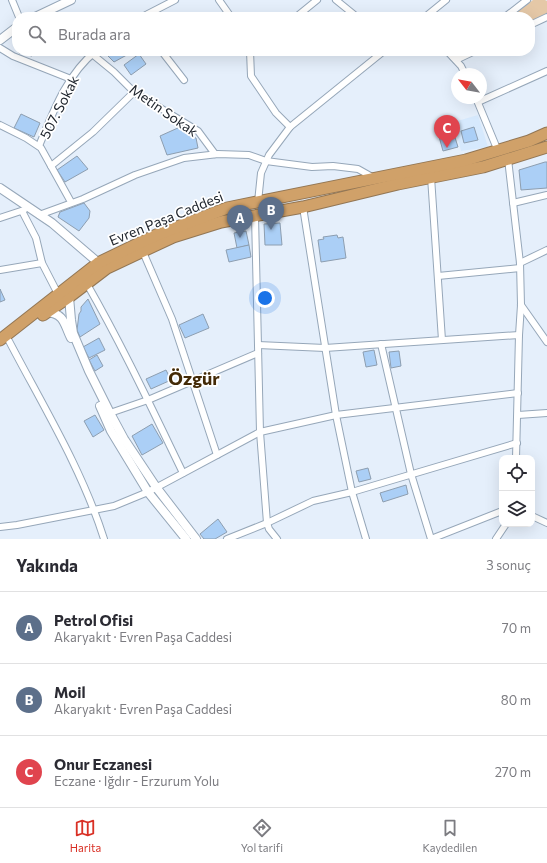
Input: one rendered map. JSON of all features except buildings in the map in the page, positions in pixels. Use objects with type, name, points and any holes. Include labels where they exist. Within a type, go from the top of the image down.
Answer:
[{"type":"highway","points":[[395,179],[498,151],[529,141],[547,133]]},
{"type":"highway","points":[[395,179],[431,177],[483,167],[547,146]]},
{"type":"highway","name":"Evren Paşa Caddesi","points":[[3,343],[102,266],[156,235],[227,208],[375,178],[395,179]]},
{"type":"highway","name":"Evren Paşa Caddesi","points":[[3,343],[47,312],[64,295],[86,284],[102,266],[143,252],[173,237],[221,222],[303,207],[395,179]]},
{"type":"street","points":[[12,0],[17,12]]},
{"type":"street","points":[[46,12],[72,0]]},
{"type":"street","points":[[152,12],[175,0]]},
{"type":"street","points":[[219,0],[226,12]]},
{"type":"street","points":[[302,12],[317,0]]},
{"type":"street","points":[[431,12],[446,0]]},
{"type":"street","points":[[511,12],[527,0]]},
{"type":"street","points":[[341,1],[352,12]]},
{"type":"street","points":[[535,23],[547,17]]},
{"type":"street","points":[[0,40],[12,30]]},
{"type":"street","points":[[0,48],[12,55]]},
{"type":"street","points":[[13,56],[71,78]]},
{"type":"street","name":"507. Sokak","points":[[39,146],[52,112],[71,78],[90,56]]},
{"type":"street","name":"Metin Sokak","points":[[98,56],[134,92],[198,131],[215,154]]},
{"type":"street","points":[[167,56],[184,80]]},
{"type":"street","points":[[252,56],[251,76],[276,113],[290,127]]},
{"type":"street","points":[[258,202],[261,173],[266,161],[290,127],[378,56]]},
{"type":"street","points":[[451,56],[462,68]]},
{"type":"street","points":[[454,59],[462,56]]},
{"type":"street","points":[[487,96],[547,71]]},
{"type":"street","points":[[51,166],[93,132],[134,92]]},
{"type":"street","points":[[479,104],[498,151]]},
{"type":"street","points":[[0,125],[39,146],[71,202]]},
{"type":"street","points":[[39,214],[83,199],[135,175],[184,158],[215,154],[249,154],[266,161],[312,167],[333,166],[352,168],[375,178]]},
{"type":"street","points":[[508,159],[520,265],[521,305],[516,455]]},
{"type":"street","points":[[431,177],[442,340]]},
{"type":"street","points":[[0,188],[25,209],[39,214],[52,223],[102,266]]},
{"type":"street","points":[[513,203],[547,195]]},
{"type":"street","points":[[303,207],[336,415],[352,492],[366,539]]},
{"type":"street","points":[[0,218],[25,209]]},
{"type":"street","points":[[25,209],[36,238],[42,263],[64,295],[73,333],[89,371],[110,413],[124,439],[156,487],[196,539]]},
{"type":"street","points":[[255,216],[260,432],[267,523],[277,539]]},
{"type":"street","points":[[438,276],[520,265],[547,250]]},
{"type":"street","points":[[143,252],[172,319],[217,455]]},
{"type":"street","points":[[0,270],[42,263]]},
{"type":"street","points":[[86,284],[103,312],[183,473]]},
{"type":"street","points":[[521,305],[547,342]]},
{"type":"street","points":[[47,312],[56,313],[61,316],[111,431],[148,492],[186,539]]},
{"type":"street","points":[[258,345],[325,348],[519,335]]},
{"type":"street","points":[[3,343],[70,455],[95,510],[104,539]]},
{"type":"street","points":[[381,344],[411,474],[433,539],[499,512]]},
{"type":"street","points":[[110,413],[148,400],[258,353]]},
{"type":"street","points":[[0,527],[114,506],[148,492],[260,432],[336,415],[518,393]]},
{"type":"street","points":[[518,415],[547,413]]},
{"type":"street","points":[[227,539],[313,502],[352,492],[517,442]]},
{"type":"street","points":[[535,517],[547,523]]},
{"type":"street","points":[[496,539],[504,527]]},
{"type":"shaded area","points":[[533,0],[547,1],[547,14],[535,19],[535,12],[517,12]]},
{"type":"shaded area","points":[[478,115],[488,147],[461,151],[454,122]]},
{"type":"place","name":"Onur Eczanesi","points":[[447,148]]},
{"type":"place","name":"Moil","points":[[271,230]]},
{"type":"place","name":"Petrol Ofisi","points":[[240,238]]},
{"type":"district","name":"Özgür","points":[[194,378]]}]
